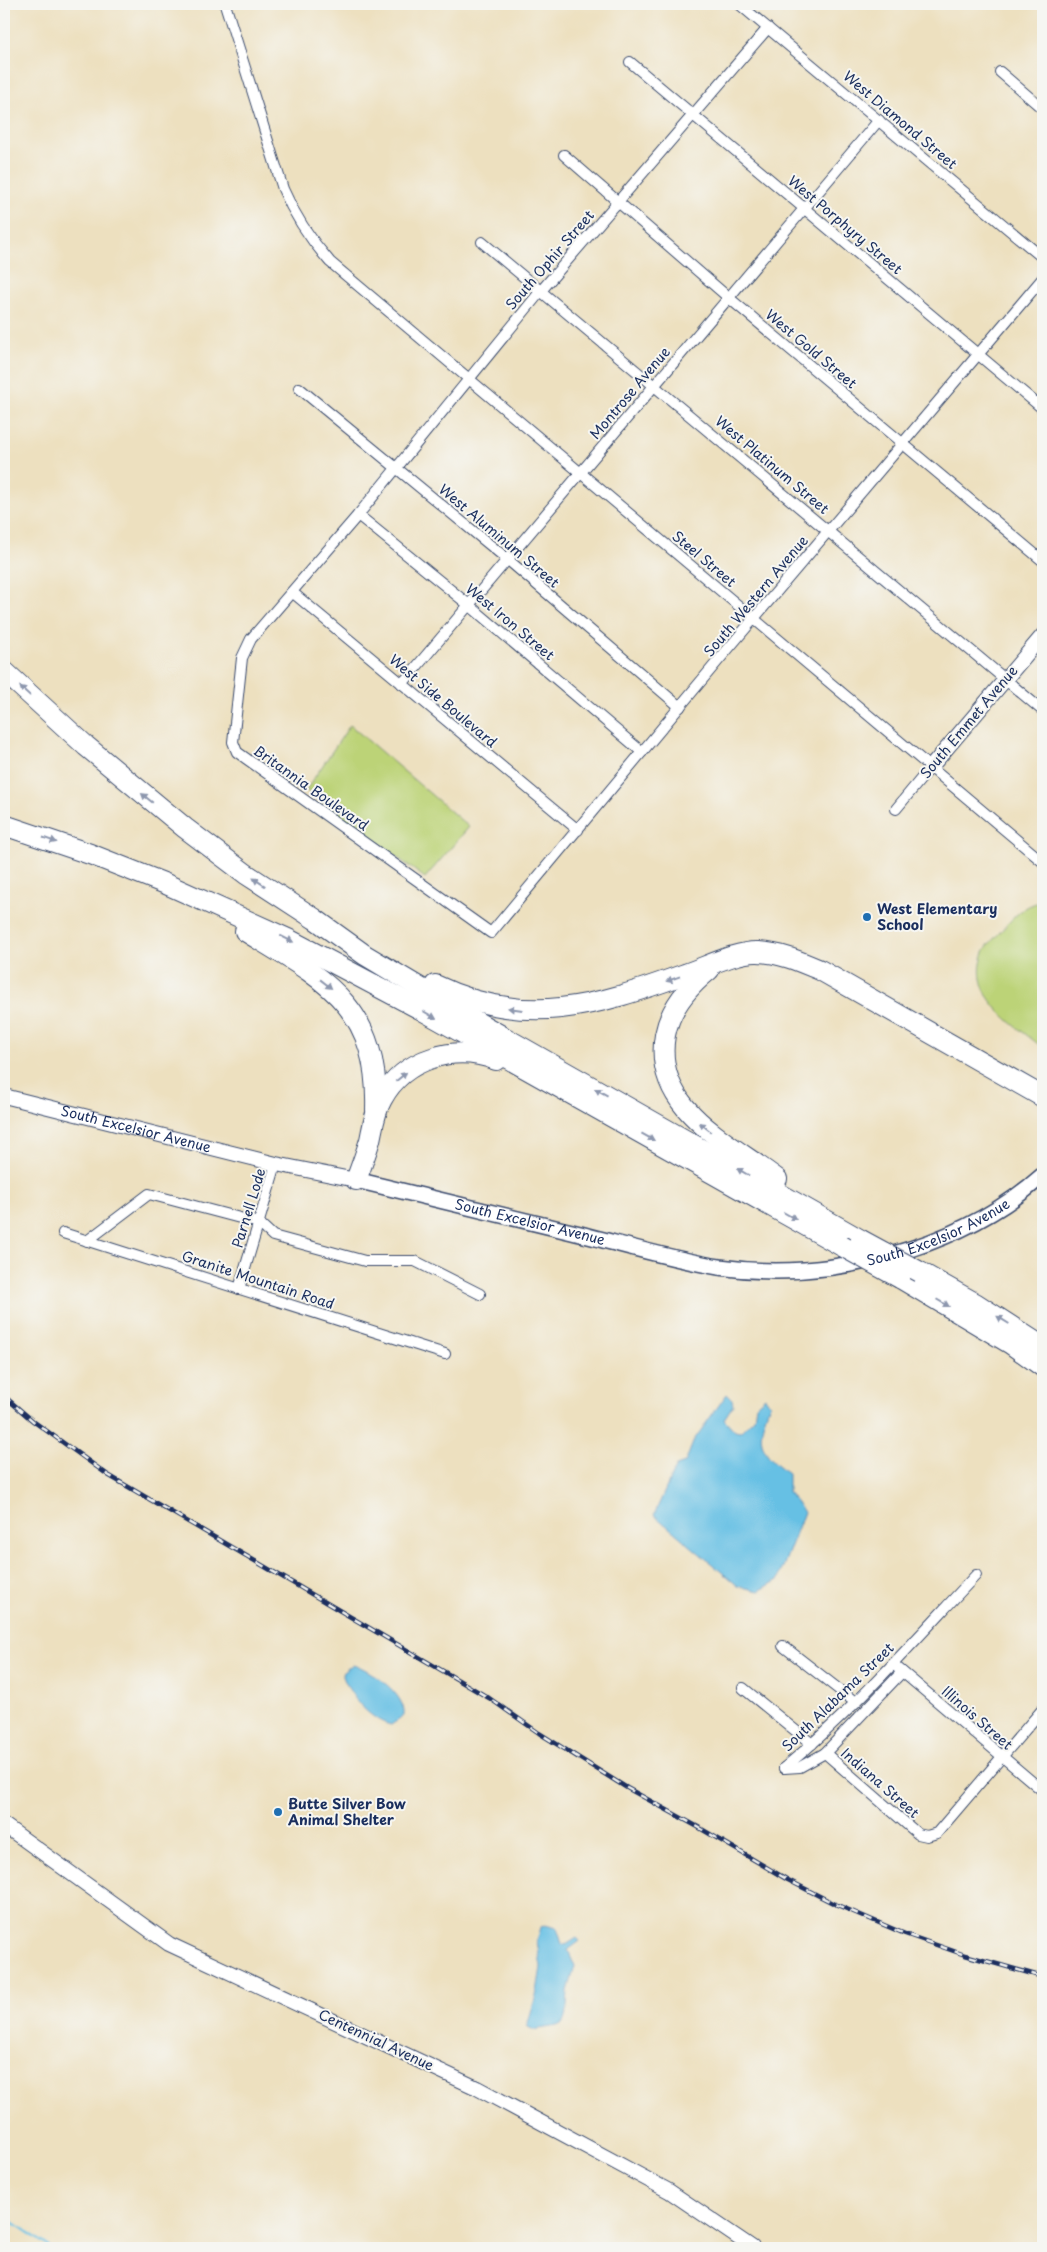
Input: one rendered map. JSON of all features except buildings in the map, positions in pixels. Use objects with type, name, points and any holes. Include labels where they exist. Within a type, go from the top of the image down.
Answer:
[{"type":"highway","points":[[4,671],[86,746],[170,817],[246,874],[315,918],[366,955],[403,979],[854,1241]]},
{"type":"highway","points":[[4,825],[90,854],[166,884],[288,939],[351,971],[628,1125]]},
{"type":"highway","points":[[166,884],[303,967],[343,999],[358,1021],[367,1041],[373,1065],[376,1092],[375,1117]]},
{"type":"highway","points":[[315,918],[344,933],[397,966],[447,991],[472,1000],[522,1010],[592,1005],[625,996],[719,962],[756,952],[784,955],[820,970],[1043,1097]]},
{"type":"highway","points":[[719,962],[682,995],[667,1025],[664,1044],[665,1069],[671,1088],[682,1105],[717,1136],[900,1278],[1011,1344],[1043,1367]]},
{"type":"highway","points":[[356,1180],[381,1100],[389,1087],[400,1076],[417,1065],[437,1056],[461,1052],[486,1056],[512,1067],[854,1241],[920,1272],[975,1303],[1043,1347]]},
{"type":"main road","name":"South Excelsior Avenue","points":[[356,1180],[719,1266],[784,1271],[858,1263],[925,1243],[966,1227],[998,1209],[1019,1196],[1043,1175]]},
{"type":"street","name":"Steel Street","points":[[225,4],[283,189],[294,214],[311,241],[330,262],[1043,862]]},
{"type":"street","name":"West Diamond Street","points":[[739,4],[1043,258]]},
{"type":"street","name":"South Ophir Street","points":[[292,592],[358,515],[540,292],[768,28]]},
{"type":"street","name":"West Porphyry Street","points":[[630,62],[1043,409]]},
{"type":"street","points":[[1000,72],[1043,109]]},
{"type":"street","name":"Montrose Avenue","points":[[402,684],[879,120]]},
{"type":"street","name":"West Gold Street","points":[[564,155],[729,298],[1043,561]]},
{"type":"street","name":"West Platinum Street","points":[[482,242],[1043,711]]},
{"type":"street","name":"South Western Avenue","points":[[491,933],[1043,278]]},
{"type":"street","name":"West Aluminum Street","points":[[299,388],[507,560],[680,707]]},
{"type":"street","name":"West Iron Street","points":[[358,515],[469,605],[642,752]]},
{"type":"street","name":"West Side Boulevard","points":[[292,592],[578,830]]},
{"type":"street","name":"Britannia Boulevard","points":[[292,592],[251,639],[245,651],[234,732],[234,748],[491,933]]},
{"type":"street","name":"South Emmet Avenue","points":[[896,809],[1043,635]]},
{"type":"street","name":"South Excelsior Avenue","points":[[4,1096],[276,1164],[356,1180]]},
{"type":"street","name":"Parnell Lode","points":[[239,1288],[276,1164]]},
{"type":"street","points":[[87,1241],[149,1194],[259,1223],[273,1236],[365,1261],[415,1261],[480,1294]]},
{"type":"street","name":"Granite Mountain Road","points":[[63,1234],[445,1354]]},
{"type":"street","name":"South Alabama Street","points":[[902,1672],[825,1753],[800,1767],[784,1768],[812,1744],[893,1664],[976,1575]]},
{"type":"street","points":[[783,1646],[855,1702]]},
{"type":"street","name":"Illinois Street","points":[[893,1664],[1043,1791]]},
{"type":"street","points":[[743,1688],[812,1744]]},
{"type":"street","name":"Indiana Street","points":[[825,1753],[918,1834],[927,1836],[937,1833],[1042,1710]]},
{"type":"street","name":"Centennial Avenue","points":[[4,1825],[169,1944],[476,2088],[669,2191],[753,2248]]},
{"type":"green space","points":[[350,725],[469,827],[425,878],[306,790]]},
{"type":"green space","points":[[1043,901],[1043,1048],[996,1008],[987,996],[980,968],[985,949],[1011,920],[1024,908]]},
{"type":"water","points":[[727,1394],[732,1399],[733,1405],[724,1419],[735,1431],[740,1432],[754,1418],[756,1405],[765,1397],[770,1404],[761,1435],[762,1443],[770,1457],[788,1473],[788,1492],[804,1512],[778,1580],[759,1591],[738,1586],[654,1515],[676,1466],[685,1463],[694,1440]]},
{"type":"water","points":[[353,1664],[378,1678],[394,1692],[400,1700],[404,1716],[391,1725],[375,1718],[360,1705],[349,1689],[342,1673]]},
{"type":"water","points":[[545,1925],[557,1928],[562,1944],[566,1945],[577,1938],[580,1941],[568,1950],[575,1966],[568,1991],[566,2018],[563,2023],[557,2026],[533,2030],[527,2026],[537,1992],[541,1967],[537,1941],[541,1927]]},
{"type":"waterway","points":[[4,2216],[51,2248]]},
{"type":"railway","points":[[4,1396],[33,1421],[108,1475],[489,1698],[539,1733],[627,1788],[788,1880],[835,1904],[905,1934],[965,1955],[1043,1977]]},
{"type":"place","name":"West Elementary School","points":[[867,917]]},
{"type":"place","name":"Butte Silver Bow Animal Shelter","points":[[278,1812]]}]
